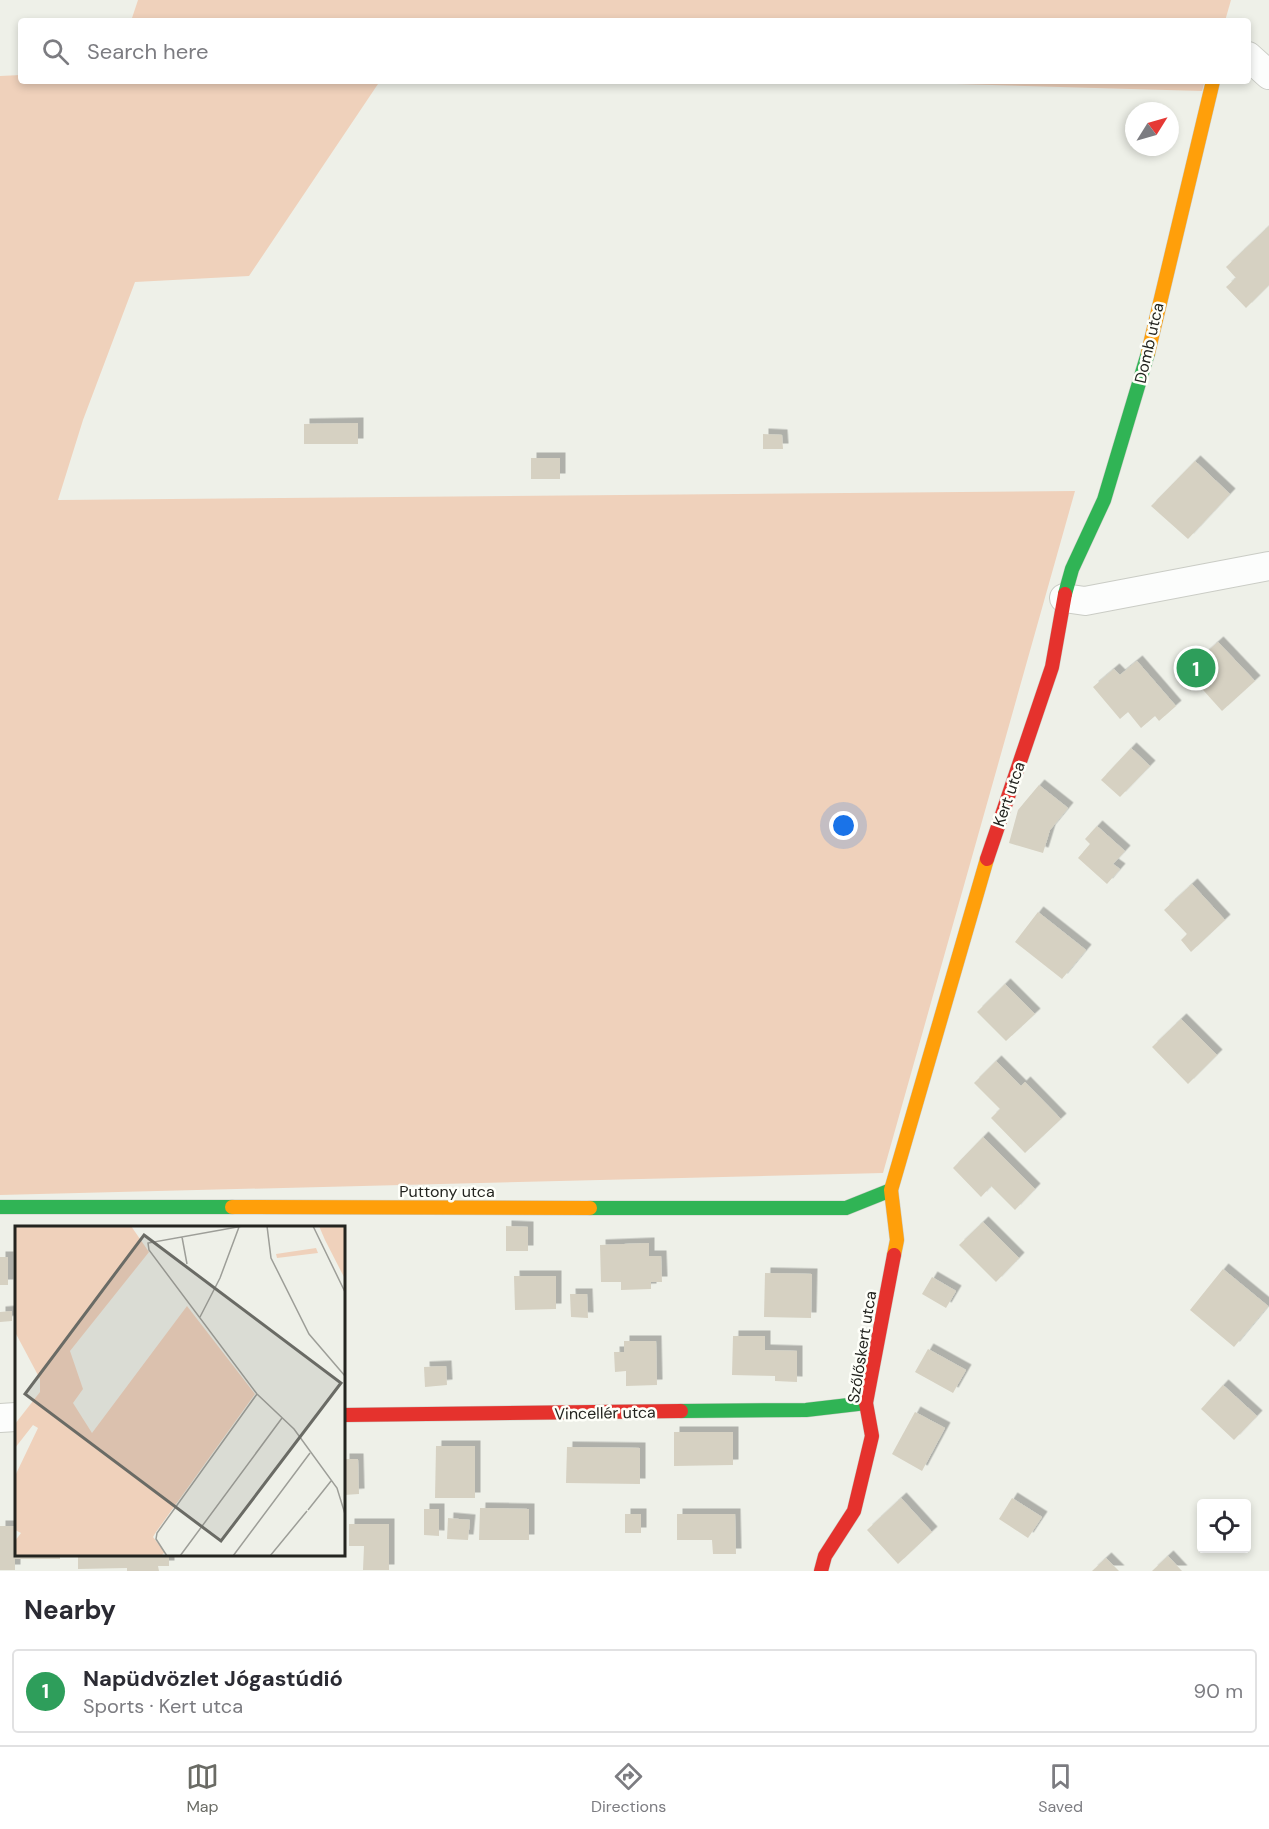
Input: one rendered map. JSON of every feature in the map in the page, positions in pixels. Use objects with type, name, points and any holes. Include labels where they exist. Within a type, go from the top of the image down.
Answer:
[{"type":"street","points":[[1251,59],[1269,75]]},
{"type":"street","name":"Domb utca","points":[[1064,598],[1076,560],[1104,500],[1139,389],[1212,84]]},
{"type":"street","points":[[1064,598],[1085,601],[1269,566]]},
{"type":"street","name":"Kert utca","points":[[891,1190],[987,859],[1052,667],[1064,598]]},
{"type":"street","name":"Puttony utca","points":[[0,1207],[846,1208],[891,1190]]},
{"type":"street","name":"Szőlőskert utca","points":[[821,1571],[825,1556],[854,1511],[872,1436],[866,1403],[897,1240],[891,1190]]},
{"type":"street","name":"Vincellér utca","points":[[345,1415],[794,1410],[866,1403]]},
{"type":"shaded area","points":[[138,0],[1231,0],[1226,18],[132,18]]},
{"type":"shaded area","points":[[18,75],[18,84],[378,84],[249,276],[135,282],[83,420],[58,500],[1075,491],[883,1173],[0,1195],[0,76]]},
{"type":"shaded area","points":[[956,84],[1204,84],[1202,91]]},
{"type":"building","points":[[1269,226],[1269,285],[1246,308],[1226,287],[1236,278],[1226,267]]},
{"type":"building","points":[[358,423],[358,444],[304,444],[304,424]]},
{"type":"building","points":[[763,434],[782,435],[783,449],[763,449]]},
{"type":"building","points":[[531,458],[560,458],[560,479],[531,479]]},
{"type":"building","points":[[1195,461],[1230,494],[1188,539],[1151,506]]},
{"type":"building","points":[[1218,642],[1255,681],[1222,711],[1186,671]]},
{"type":"building","points":[[1137,661],[1176,706],[1159,721],[1155,716],[1141,728],[1128,712],[1120,719],[1093,687],[1114,669],[1120,675]]},
{"type":"building","points":[[1131,748],[1150,766],[1120,797],[1101,780]]},
{"type":"building","points":[[1039,785],[1068,808],[1050,830],[1043,853],[1009,843],[1018,810]]},
{"type":"building","points":[[1097,826],[1125,851],[1113,864],[1120,869],[1107,884],[1078,858],[1090,844],[1085,839]]},
{"type":"building","points":[[1192,884],[1225,920],[1191,952],[1181,940],[1187,934],[1164,910]]},
{"type":"building","points":[[1038,912],[1086,950],[1062,979],[1015,942]]},
{"type":"building","points":[[1005,984],[1035,1014],[1006,1041],[977,1012]]},
{"type":"building","points":[[1181,1019],[1217,1055],[1188,1084],[1152,1047]]},
{"type":"building","points":[[996,1061],[1021,1086],[1025,1082],[1061,1119],[1025,1153],[991,1118],[1000,1109],[974,1083]]},
{"type":"building","points":[[983,1137],[1035,1189],[1015,1210],[991,1186],[981,1197],[953,1168]]},
{"type":"building","points":[[983,1222],[1019,1258],[996,1282],[959,1245]]},
{"type":"building","points":[[506,1226],[528,1227],[528,1251],[506,1251]]},
{"type":"building","points":[[649,1243],[649,1256],[661,1256],[662,1282],[651,1282],[651,1289],[621,1290],[621,1282],[601,1282],[600,1245]]},
{"type":"building","points":[[0,1257],[8,1257],[8,1285],[0,1285]]},
{"type":"building","points":[[1223,1269],[1268,1306],[1234,1347],[1190,1310]]},
{"type":"building","points":[[765,1273],[812,1274],[811,1318],[764,1317]]},
{"type":"building","points":[[514,1276],[556,1276],[556,1309],[515,1310]]},
{"type":"building","points":[[932,1277],[956,1291],[946,1308],[922,1294]]},
{"type":"building","points":[[570,1294],[587,1294],[588,1318],[571,1317]]},
{"type":"building","points":[[12,1311],[12,1321],[0,1322],[0,1312]]},
{"type":"building","points":[[733,1336],[765,1336],[765,1350],[797,1351],[797,1382],[775,1381],[775,1376],[732,1375]]},
{"type":"building","points":[[624,1341],[656,1341],[657,1385],[626,1386],[626,1371],[615,1372],[614,1352],[624,1352]]},
{"type":"building","points":[[928,1349],[966,1370],[953,1393],[915,1372]]},
{"type":"building","points":[[446,1366],[447,1385],[425,1387],[424,1367]]},
{"type":"building","points":[[1223,1385],[1257,1416],[1234,1440],[1201,1409]]},
{"type":"building","points":[[915,1412],[945,1428],[922,1471],[892,1454]]},
{"type":"building","points":[[674,1432],[733,1432],[733,1465],[674,1466]]},
{"type":"building","points":[[436,1446],[475,1446],[475,1498],[435,1498]]},
{"type":"building","points":[[567,1447],[640,1448],[640,1484],[566,1483]]},
{"type":"building","points":[[345,1459],[358,1459],[359,1494],[345,1495]]},
{"type":"building","points":[[901,1498],[932,1532],[898,1564],[867,1530]]},
{"type":"building","points":[[1012,1498],[1042,1517],[1028,1538],[999,1519]]},
{"type":"building","points":[[480,1508],[529,1509],[529,1540],[479,1540]]},
{"type":"building","points":[[424,1509],[439,1509],[439,1536],[424,1535]]},
{"type":"building","points":[[625,1514],[641,1514],[641,1533],[625,1533]]},
{"type":"building","points":[[677,1514],[735,1514],[736,1554],[713,1554],[712,1540],[677,1540]]},
{"type":"building","points":[[448,1518],[470,1520],[468,1540],[447,1539]]},
{"type":"building","points":[[349,1524],[389,1524],[389,1570],[363,1570],[364,1546],[349,1546]]},
{"type":"building","points":[[0,1526],[15,1526],[15,1556],[60,1556],[60,1559],[15,1559],[15,1570],[0,1570]]},
{"type":"building","points":[[78,1556],[169,1556],[169,1566],[158,1566],[159,1571],[127,1571],[127,1568],[78,1569]]},
{"type":"building","points":[[1168,1556],[1182,1571],[1152,1571]]},
{"type":"building","points":[[1106,1558],[1119,1571],[1092,1571]]},
{"type":"traffic: fast","points":[[1065,594],[1072,569],[1104,500],[1148,353]]},
{"type":"traffic: fast","points":[[590,1208],[846,1208],[891,1190]]},
{"type":"traffic: fast","points":[[0,1207],[232,1207]]},
{"type":"traffic: fast","points":[[681,1411],[806,1410],[866,1403]]},
{"type":"traffic: slow","points":[[1148,353],[1212,84]]},
{"type":"traffic: slow","points":[[894,1255],[897,1240],[891,1190],[987,859]]},
{"type":"traffic: slow","points":[[232,1207],[590,1208]]},
{"type":"traffic: jam","points":[[987,859],[1052,667],[1065,594]]},
{"type":"traffic: jam","points":[[821,1571],[825,1556],[854,1511],[872,1436],[866,1403],[894,1255]]},
{"type":"traffic: jam","points":[[345,1415],[681,1411]]},
{"type":"place","name":"Napüdvözlet Jógastúdió","points":[[1196,668]]}]
